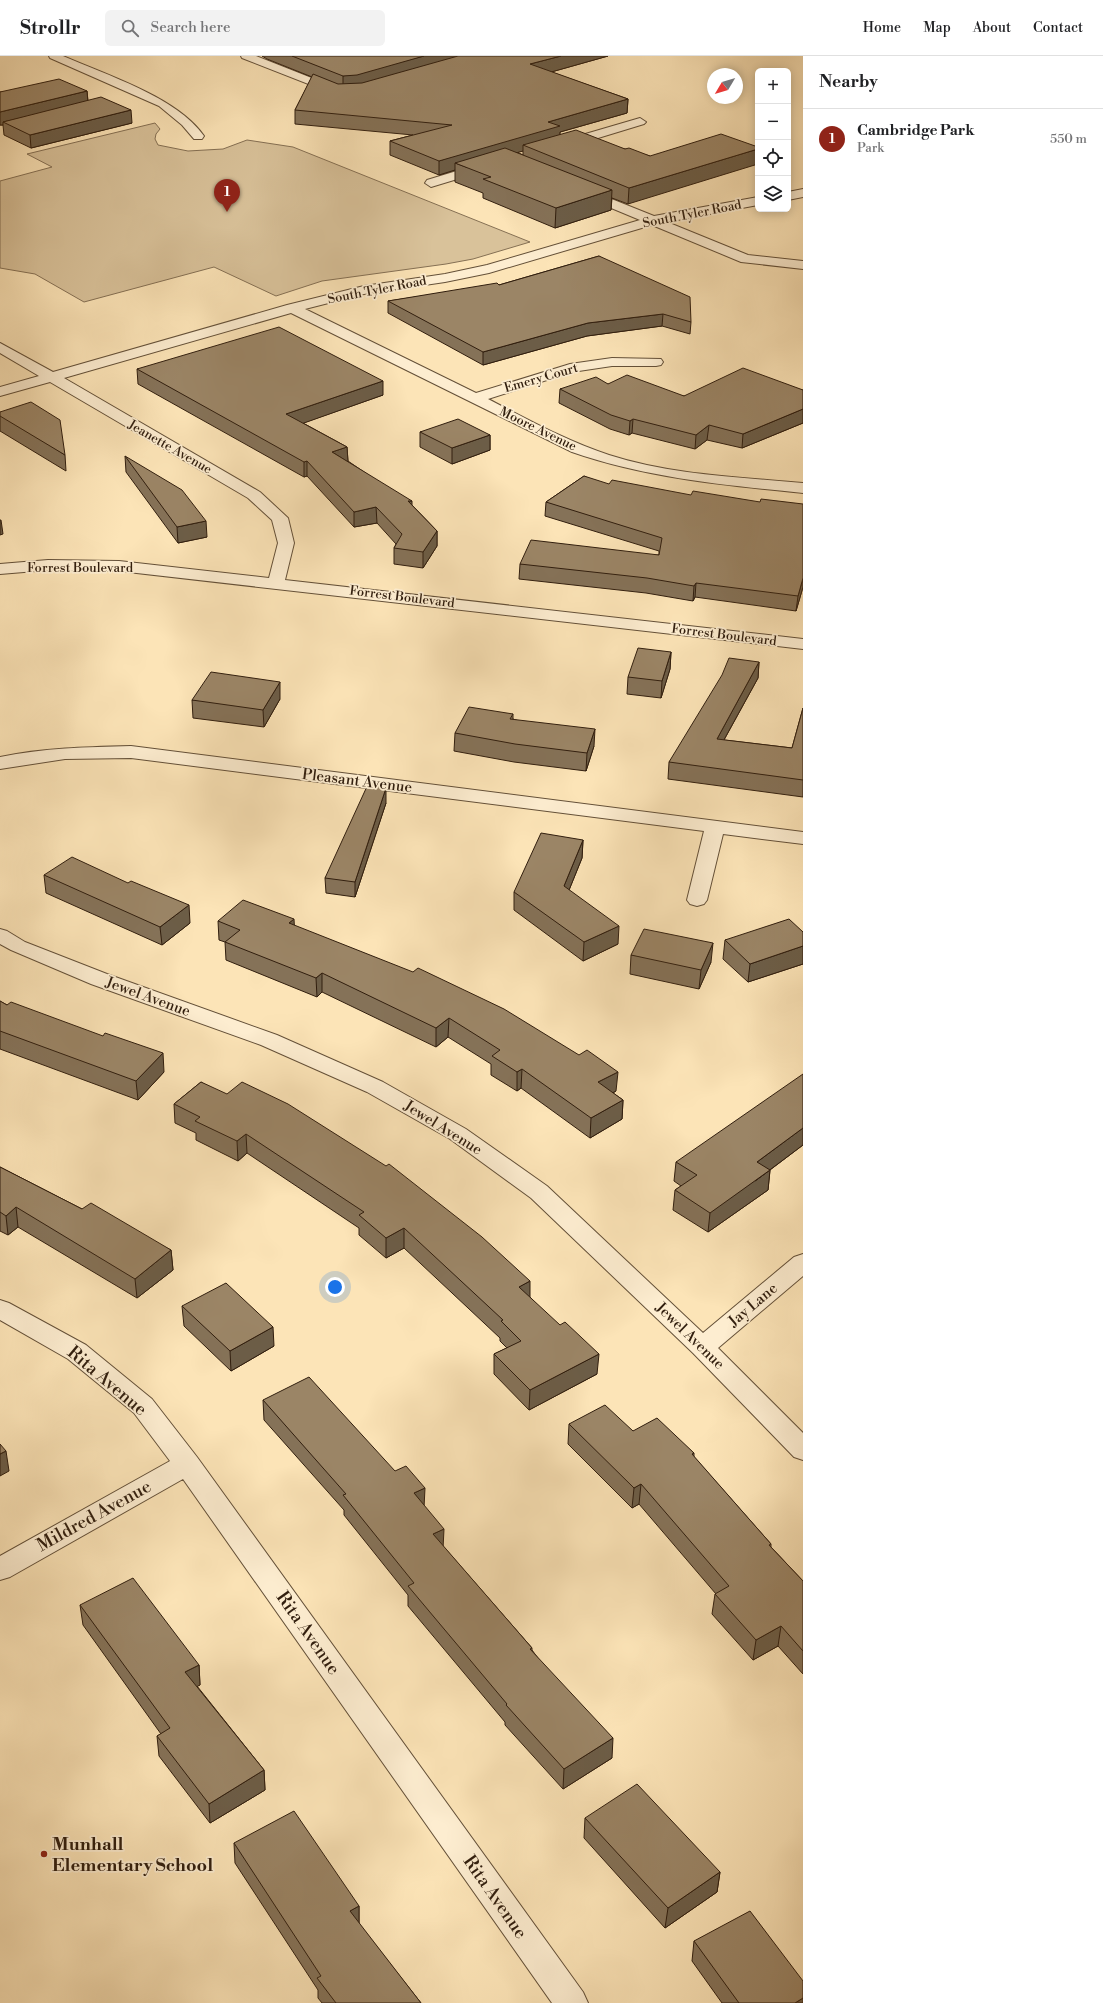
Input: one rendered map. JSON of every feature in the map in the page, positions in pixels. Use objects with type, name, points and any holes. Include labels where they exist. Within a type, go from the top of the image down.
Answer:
[{"type":"street","points":[[54,56],[163,104],[186,123],[198,136]]},
{"type":"street","points":[[246,56],[342,94],[350,94]]},
{"type":"street","points":[[127,98],[142,95]]},
{"type":"street","points":[[549,149],[640,122]]},
{"type":"street","points":[[430,183],[498,163]]},
{"type":"street","points":[[572,188],[654,220],[746,259],[803,265]]},
{"type":"street","points":[[791,195],[803,193]]},
{"type":"street","name":"South Tyler Road","points":[[0,392],[292,308],[364,290],[445,278],[489,268],[654,220],[755,202]]},
{"type":"street","name":"Moore Avenue","points":[[292,308],[577,449],[602,459],[660,472],[803,488]]},
{"type":"street","name":"Jeanette Avenue","points":[[0,347],[254,495],[280,518],[286,543],[276,583]]},
{"type":"street","name":"Emery Court","points":[[476,398],[570,368],[612,362],[656,362]]},
{"type":"street","name":"Forrest Boulevard","points":[[0,569],[48,565],[119,566],[803,644]]},
{"type":"street","name":"Pleasant Avenue","points":[[0,764],[27,757],[81,752],[131,752],[803,838]]},
{"type":"street","points":[[697,900],[715,827]]},
{"type":"street","name":"Jewel Avenue","points":[[0,935],[18,946],[99,979],[269,1040],[375,1087],[458,1134],[539,1192],[702,1347],[803,1450]]},
{"type":"street","name":"Jay Lane","points":[[702,1347],[803,1263]]},
{"type":"street","name":"Rita Avenue","points":[[0,1309],[77,1352],[143,1406],[187,1464],[570,2003]]},
{"type":"street","name":"Mildred Avenue","points":[[0,1569],[187,1464]]},
{"type":"shaded area","points":[[155,123],[160,129],[156,134],[155,139],[158,145],[188,151],[223,149],[247,140],[293,147],[530,242],[473,259],[322,281],[276,296],[214,267],[84,302],[35,274],[0,268],[0,181],[52,167],[27,154]]},
{"type":"building","points":[[292,56],[424,56],[357,75],[343,76]]},
{"type":"building","points":[[458,56],[561,56],[530,64],[628,99],[548,122],[560,126],[439,161],[390,141],[452,125],[295,110],[313,74],[338,84],[362,83]]},
{"type":"building","points":[[59,79],[87,91],[0,112],[0,92]]},
{"type":"building","points":[[101,97],[131,110],[30,135],[3,122]]},
{"type":"building","points":[[576,130],[625,149],[629,148],[650,156],[721,134],[755,146],[755,150],[629,188],[523,145]]},
{"type":"building","points":[[505,148],[612,190],[556,208],[483,179],[491,177],[455,163]]},
{"type":"building","points":[[599,256],[690,297],[691,322],[663,314],[588,323],[483,352],[388,301],[497,283],[499,285]]},
{"type":"building","points":[[279,327],[383,381],[286,414],[347,447],[332,452],[412,501],[408,501],[437,531],[423,552],[394,548],[402,534],[376,507],[354,512],[307,461],[304,462],[137,369]]},
{"type":"building","points":[[743,368],[803,390],[803,409],[743,434],[709,425],[696,435],[633,419],[630,421],[611,415],[560,389],[596,377],[608,384],[627,375],[684,396]]},
{"type":"building","points":[[31,402],[60,420],[65,455],[0,416],[0,412]]},
{"type":"building","points":[[458,419],[490,435],[452,448],[420,432]]},
{"type":"building","points":[[125,456],[182,490],[206,521],[177,527]]},
{"type":"building","points":[[584,476],[609,484],[612,480],[691,495],[693,491],[760,502],[761,499],[803,504],[803,578],[798,596],[696,583],[694,586],[647,578],[520,564],[531,540],[659,555],[662,538],[546,502]]},
{"type":"building","points":[[638,648],[671,652],[662,681],[628,677]]},
{"type":"building","points":[[729,658],[759,662],[717,739],[792,748],[803,708],[803,780],[669,762],[722,675]]},
{"type":"building","points":[[211,672],[280,682],[263,710],[192,700]]},
{"type":"building","points":[[469,707],[513,714],[510,719],[595,729],[587,753],[515,744],[455,733]]},
{"type":"building","points":[[369,782],[386,788],[355,882],[325,878]]},
{"type":"building","points":[[541,833],[583,840],[564,886],[619,926],[584,942],[514,892]]},
{"type":"building","points":[[72,857],[128,883],[131,881],[189,905],[160,927],[44,875]]},
{"type":"building","points":[[243,900],[294,919],[289,923],[413,972],[418,968],[504,1009],[579,1055],[587,1050],[618,1072],[598,1082],[623,1100],[591,1118],[522,1069],[517,1072],[492,1056],[500,1050],[449,1018],[436,1028],[322,973],[316,978],[225,942],[240,930],[218,921]]},
{"type":"building","points":[[789,919],[803,932],[803,946],[750,964],[725,940]]},
{"type":"building","points":[[644,929],[713,943],[701,970],[631,955]]},
{"type":"building","points":[[0,1001],[7,1005],[11,1002],[103,1036],[105,1033],[163,1053],[136,1081],[0,1031]]},
{"type":"building","points":[[803,1074],[803,1128],[757,1162],[770,1170],[710,1213],[675,1190],[697,1175],[676,1162]]},
{"type":"building","points":[[201,1082],[227,1094],[242,1082],[288,1104],[386,1166],[389,1164],[482,1237],[530,1281],[519,1287],[560,1325],[565,1322],[599,1354],[530,1390],[494,1354],[521,1341],[501,1321],[503,1320],[404,1228],[386,1238],[359,1215],[364,1212],[246,1134],[237,1141],[195,1121],[200,1117],[174,1104]]},
{"type":"building","points":[[0,1167],[82,1209],[91,1203],[171,1250],[135,1279],[16,1207],[6,1216],[0,1212]]},
{"type":"building","points":[[226,1283],[273,1327],[230,1351],[182,1306]]},
{"type":"building","points":[[309,1377],[395,1471],[406,1466],[425,1488],[414,1493],[444,1529],[433,1534],[532,1648],[530,1649],[613,1738],[564,1769],[506,1705],[507,1704],[408,1586],[414,1583],[343,1495],[346,1494],[263,1400]]},
{"type":"building","points":[[605,1405],[633,1431],[657,1418],[694,1453],[692,1454],[771,1544],[769,1545],[803,1581],[803,1651],[781,1626],[756,1640],[715,1594],[729,1586],[641,1484],[634,1488],[569,1424]]},
{"type":"building","points":[[0,1444],[6,1451],[0,1454]]},
{"type":"building","points":[[133,1578],[199,1665],[185,1672],[264,1770],[209,1804],[157,1736],[170,1728],[80,1605]]},
{"type":"building","points":[[637,1784],[720,1872],[668,1908],[585,1818]]},
{"type":"building","points":[[294,1811],[359,1906],[350,1911],[421,2003],[336,2003],[317,1978],[321,1976],[234,1843]]},
{"type":"building","points":[[750,1911],[803,1981],[803,1998],[795,2003],[739,2003],[694,1941]]},
{"type":"place","name":"Cambridge Park","points":[[227,212]]},
{"type":"place","name":"Munhall Elementary School","points":[[44,1854]]}]
